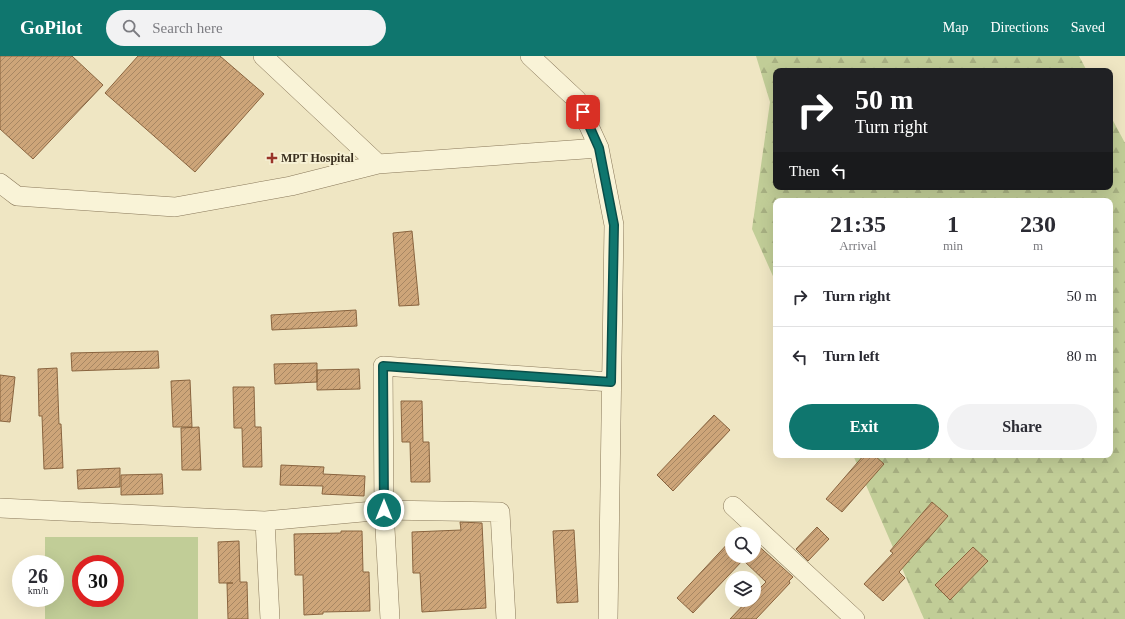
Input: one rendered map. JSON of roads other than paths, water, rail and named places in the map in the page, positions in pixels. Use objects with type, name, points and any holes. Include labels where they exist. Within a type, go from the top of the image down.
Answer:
[{"type":"street","points":[[263,56],[378,164]]},
{"type":"street","points":[[530,56],[577,100],[599,148],[614,225],[608,619]]},
{"type":"street","points":[[0,183],[16,196],[176,208],[292,186],[378,164],[599,148]]},
{"type":"street","points":[[390,619],[384,510],[383,366],[611,382]]},
{"type":"street","points":[[732,506],[855,619]]},
{"type":"street","points":[[0,508],[265,521],[384,510],[500,512],[506,619]]},
{"type":"street","points":[[265,521],[270,619]]},
{"type":"place","name":"MPT Hospital","points":[[272,158]]}]
